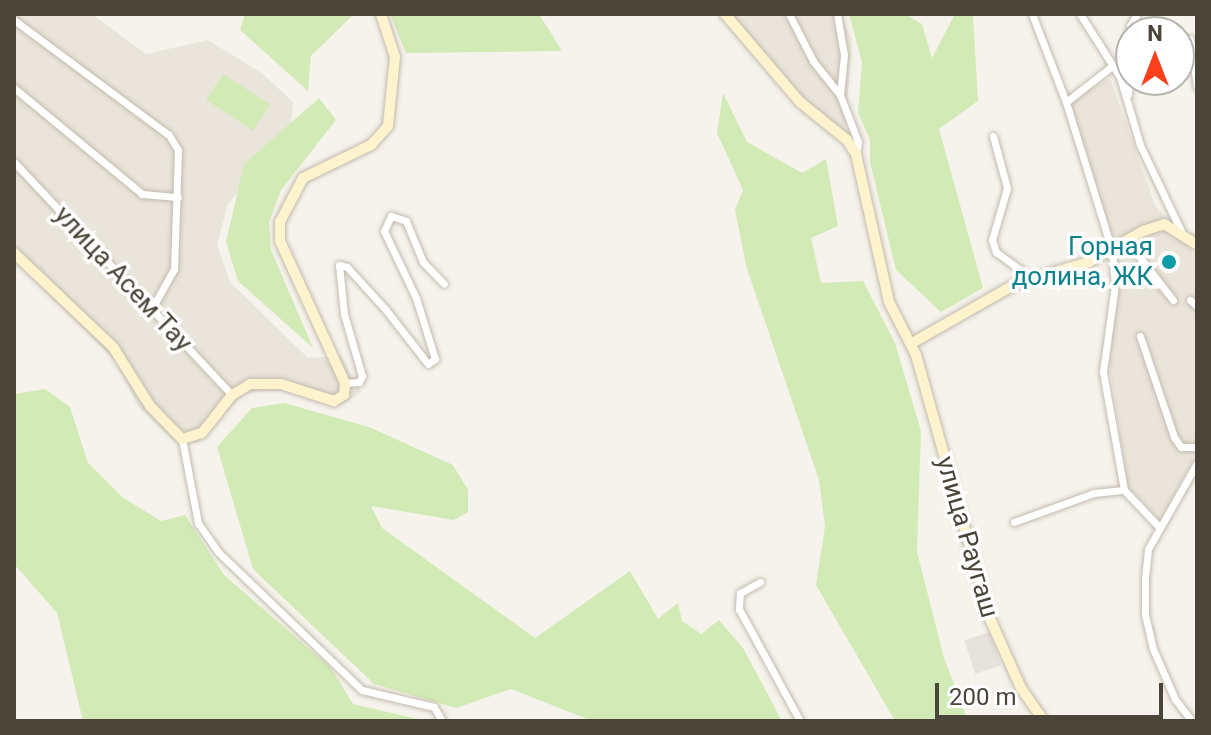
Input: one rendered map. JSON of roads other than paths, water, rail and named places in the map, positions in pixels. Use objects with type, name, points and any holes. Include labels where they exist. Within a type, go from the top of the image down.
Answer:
[{"type":"street","points":[[182,439],[202,433],[232,395],[250,384],[281,384],[334,401],[344,395],[345,383],[280,241],[280,222],[303,178],[371,145],[388,126],[395,57],[381,14]]},
{"type":"street","points":[[725,14],[800,102],[847,140],[856,154]]},
{"type":"street","points":[[789,14],[813,61],[840,95],[858,142],[856,154]]},
{"type":"street","points":[[837,14],[844,55],[840,95]]},
{"type":"street","points":[[1032,14],[1066,102],[1112,251],[1115,285],[1103,372],[1124,490],[1160,528]]},
{"type":"street","points":[[1080,14],[1112,66],[1127,100],[1140,145],[1181,231]]},
{"type":"street","points":[[14,20],[169,135],[178,150],[174,269],[151,310]]},
{"type":"street","points":[[1066,102],[1112,66]]},
{"type":"street","points":[[14,88],[142,194],[178,197]]},
{"type":"street","points":[[1127,96],[1127,100]]},
{"type":"street","points":[[993,136],[1007,188],[992,240],[996,252],[1030,277]]},
{"type":"street","name":"улица Раугаш","points":[[856,154],[889,302],[912,343],[991,621],[1021,688],[1044,721]]},
{"type":"street","name":"улица Асем Тау","points":[[14,162],[232,395]]},
{"type":"street","points":[[345,383],[359,382],[362,376],[344,314],[339,265],[347,267],[386,310],[428,364],[435,359],[416,298],[384,231],[391,216],[406,221],[423,262],[444,284]]},
{"type":"street","points":[[912,343],[1030,277],[1112,251],[1164,224],[1181,231],[1197,245]]},
{"type":"street","points":[[1127,241],[1173,300]]},
{"type":"street","points":[[14,253],[113,347],[150,406],[182,439],[198,523],[218,552],[362,690],[434,707],[442,721]]},
{"type":"street","points":[[1140,336],[1174,437],[1181,447],[1197,447]]},
{"type":"street","points":[[1190,720],[1164,679],[1145,614],[1148,549],[1196,465]]},
{"type":"street","points":[[1014,522],[1094,493],[1124,490]]},
{"type":"street","points":[[760,582],[740,593],[739,609],[800,721]]},
{"type":"place","name":"Горная долина, ЖК","points":[[1169,262]]}]
